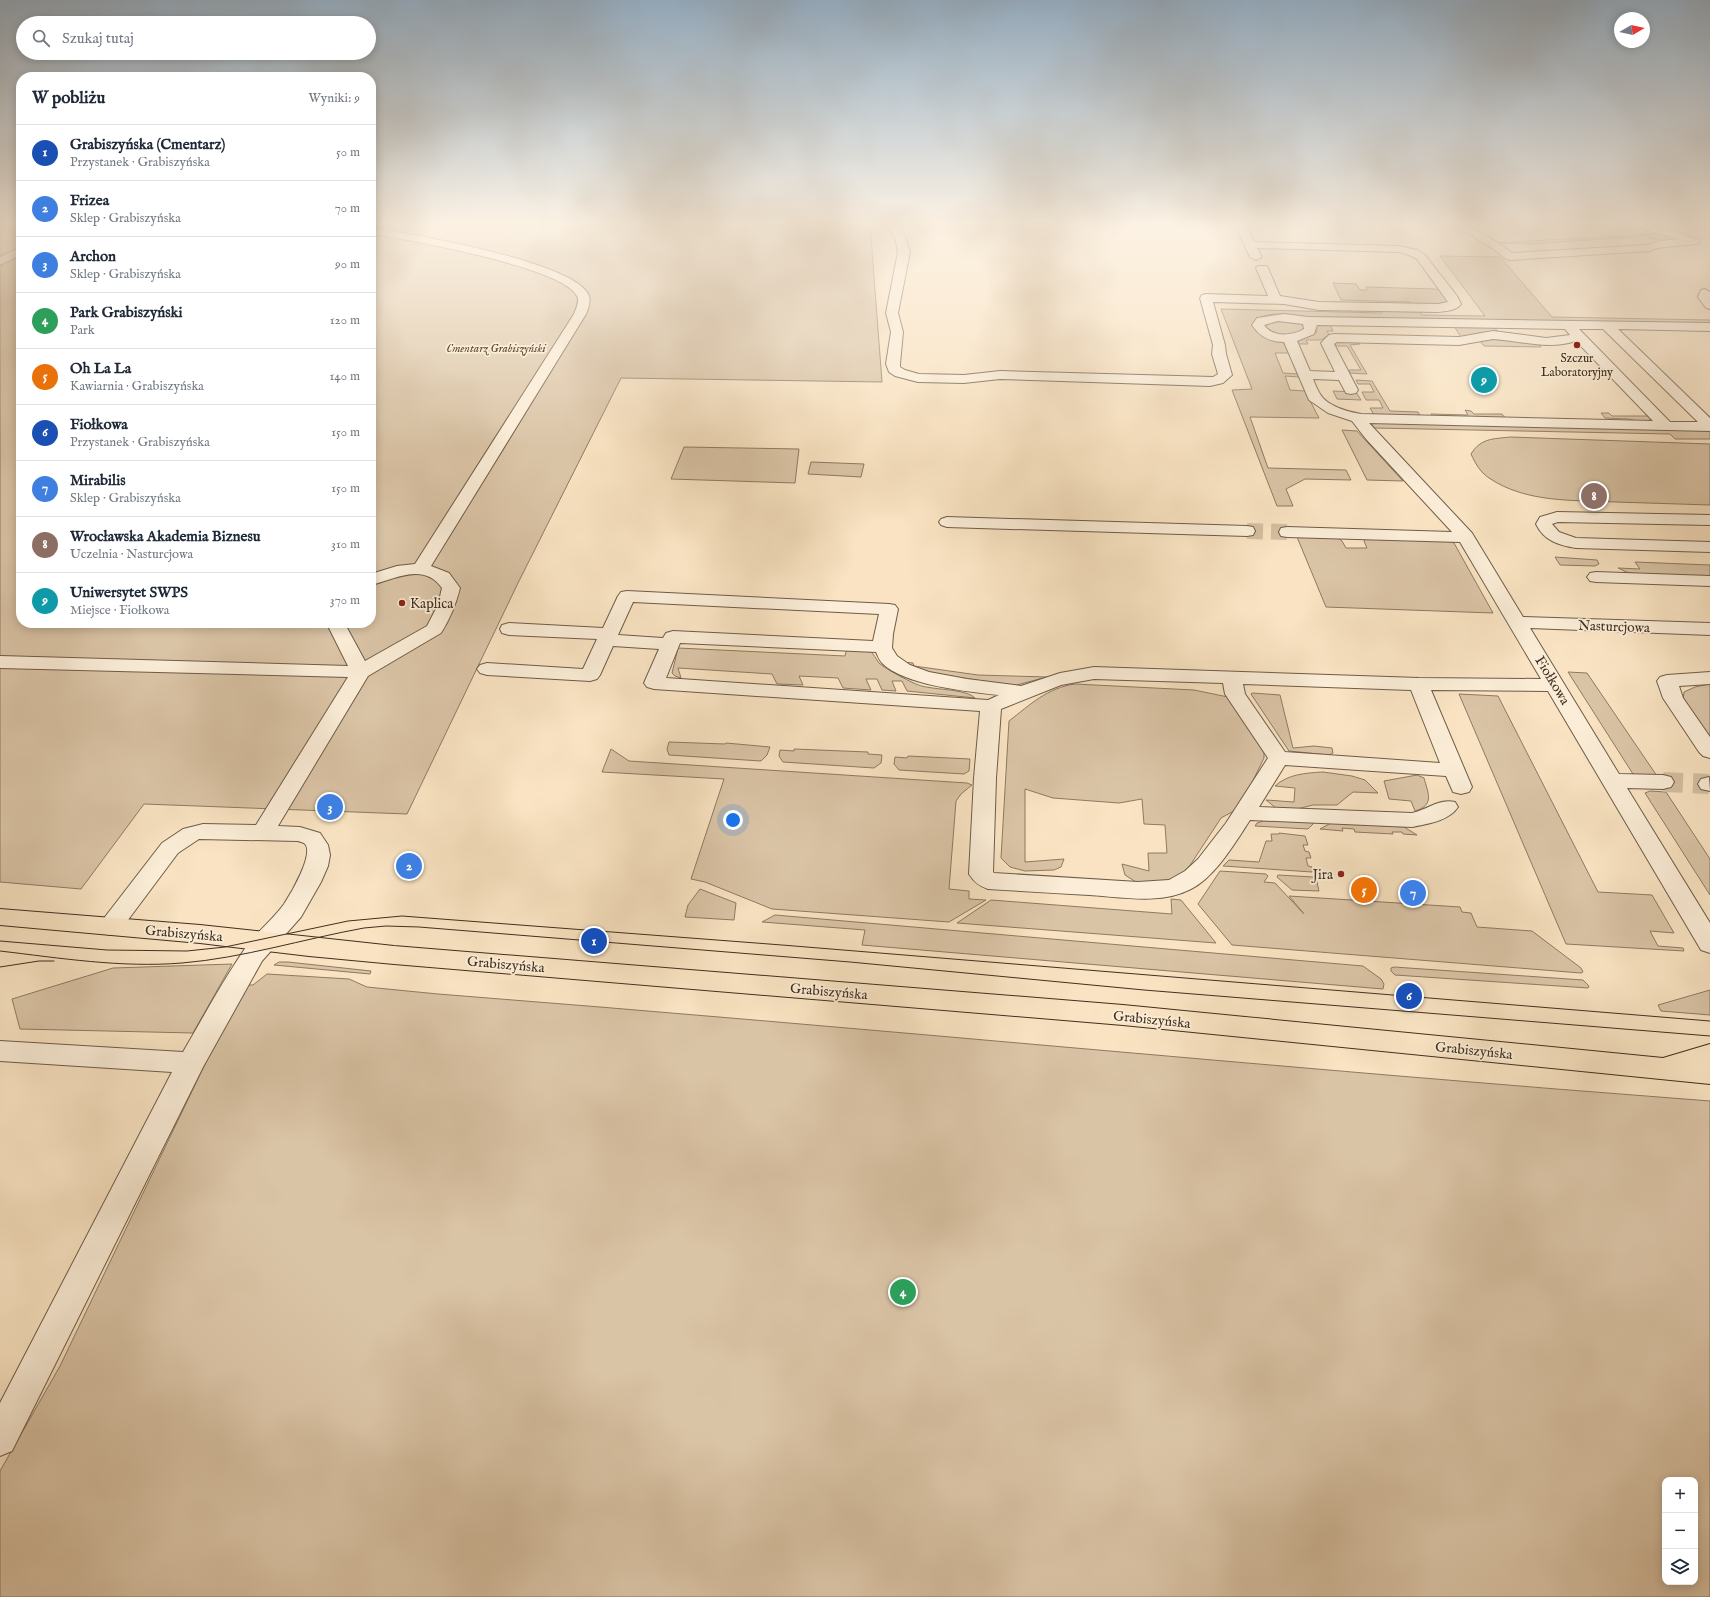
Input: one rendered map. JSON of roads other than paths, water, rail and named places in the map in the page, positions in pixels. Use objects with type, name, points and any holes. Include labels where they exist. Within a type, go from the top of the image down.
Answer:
[{"type":"main road","name":"Grabiszyńska","points":[[0,917],[110,926],[320,948],[1123,1015],[1710,1074]]},
{"type":"main road","name":"Grabiszyńska","points":[[1658,1068],[1710,1055]]},
{"type":"street","points":[[420,569],[580,314],[584,301],[583,299]]},
{"type":"street","points":[[895,299],[892,313],[897,332],[893,364],[897,371],[912,377],[957,379],[1000,375],[1200,382],[1218,380],[1225,375],[1218,354],[1219,345],[1206,299]]},
{"type":"street","points":[[1224,299],[1275,300],[1319,306],[1430,308],[1448,307],[1455,303],[1452,299]]},
{"type":"street","points":[[1308,321],[1311,326],[1310,331],[1299,337],[1289,338],[1270,335],[1260,329],[1258,325],[1260,321],[1279,317],[1308,321],[1710,327]]},
{"type":"street","points":[[1446,324],[1459,341]]},
{"type":"street","points":[[1496,324],[1506,336]]},
{"type":"street","points":[[1567,324],[1666,426]]},
{"type":"street","points":[[1606,325],[1710,427]]},
{"type":"street","points":[[1351,390],[1327,344],[1334,338],[1469,341],[1481,336],[1492,335],[1550,342],[1572,339],[1579,336]]},
{"type":"street","points":[[1289,338],[1314,397],[1321,404],[1347,416],[1365,420],[1710,427]]},
{"type":"street","points":[[1305,375],[1344,376]]},
{"type":"street","name":"Fiołkowa","points":[[1365,420],[1466,537],[1614,781],[1710,944]]},
{"type":"street","points":[[1710,520],[1557,517],[1546,520],[1544,524],[1546,529],[1560,539],[1576,543],[1710,547]]},
{"type":"street","points":[[947,522],[1247,531]]},
{"type":"street","points":[[1288,532],[1466,537]]},
{"type":"street","points":[[263,832],[361,672],[434,629],[447,605],[451,588],[441,576],[420,569],[402,570],[376,578]]},
{"type":"street","points":[[1596,577],[1710,581]]},
{"type":"street","points":[[487,669],[590,675],[628,596],[889,609],[882,647],[886,656],[894,665],[910,673],[935,679],[1024,692]]},
{"type":"street","name":"Nasturcjowa","points":[[1518,622],[1710,629]]},
{"type":"street","points":[[337,628],[361,672]]},
{"type":"street","points":[[509,629],[608,637],[670,644]]},
{"type":"street","points":[[882,647],[673,637],[654,683],[991,706],[1056,680],[1075,675],[1094,673],[1419,684],[1556,685]]},
{"type":"street","points":[[0,662],[361,672]]},
{"type":"street","points":[[1232,677],[1235,694],[1279,758],[1458,778],[1419,684]]},
{"type":"street","points":[[1710,678],[1667,681],[1673,698],[1710,752]]},
{"type":"street","points":[[991,706],[985,778],[981,874],[988,881],[1130,890],[1158,890],[1182,884],[1200,872],[1243,813],[1279,758]]},
{"type":"street","points":[[1614,781],[1663,782]]},
{"type":"street","points":[[1243,813],[1412,820],[1427,817],[1447,807]]},
{"type":"street","points":[[0,1439],[192,1063],[253,955],[292,911],[309,882],[316,866],[318,846],[312,838],[300,834],[203,831],[191,834],[170,848],[160,859],[110,926]]},
{"type":"street","points":[[0,1051],[192,1063]]},
{"type":"tunnel","points":[[1247,531],[1287,532]]},
{"type":"tunnel","points":[[1663,782],[1709,784]]},
{"type":"tram line","points":[[0,941],[107,950],[187,951],[225,947],[348,921],[402,916],[782,945],[1710,1021]]},
{"type":"tram line","points":[[0,951],[113,963],[182,963],[205,961],[250,953],[364,928],[386,926],[419,927],[850,962],[1144,990],[1710,1036]]},
{"type":"tram line","points":[[0,967],[39,961],[54,961]]},
{"type":"place","name":"Szczur Laboratoryjny","points":[[1577,345]]},
{"type":"place","name":"Uniwersytet SWPS","points":[[1484,380]]},
{"type":"place","name":"Wrocławska Akademia Biznesu","points":[[1594,496]]},
{"type":"place","name":"Kaplica","points":[[402,603]]},
{"type":"place","name":"Archon","points":[[330,807]]},
{"type":"place","name":"Frizea","points":[[409,866]]},
{"type":"place","name":"Jira","points":[[1341,874]]},
{"type":"place","name":"Oh La La","points":[[1364,890]]},
{"type":"place","name":"Mirabilis","points":[[1413,893]]},
{"type":"place","name":"Grabiszyńska (Cmentarz)","points":[[594,941]]},
{"type":"place","name":"Fiołkowa","points":[[1409,996]]},
{"type":"place","name":"Park Grabiszyński","points":[[903,1292]]},
{"type":"park label","name":"Cmentarz Grabiszyński","points":[[496,348]]}]
